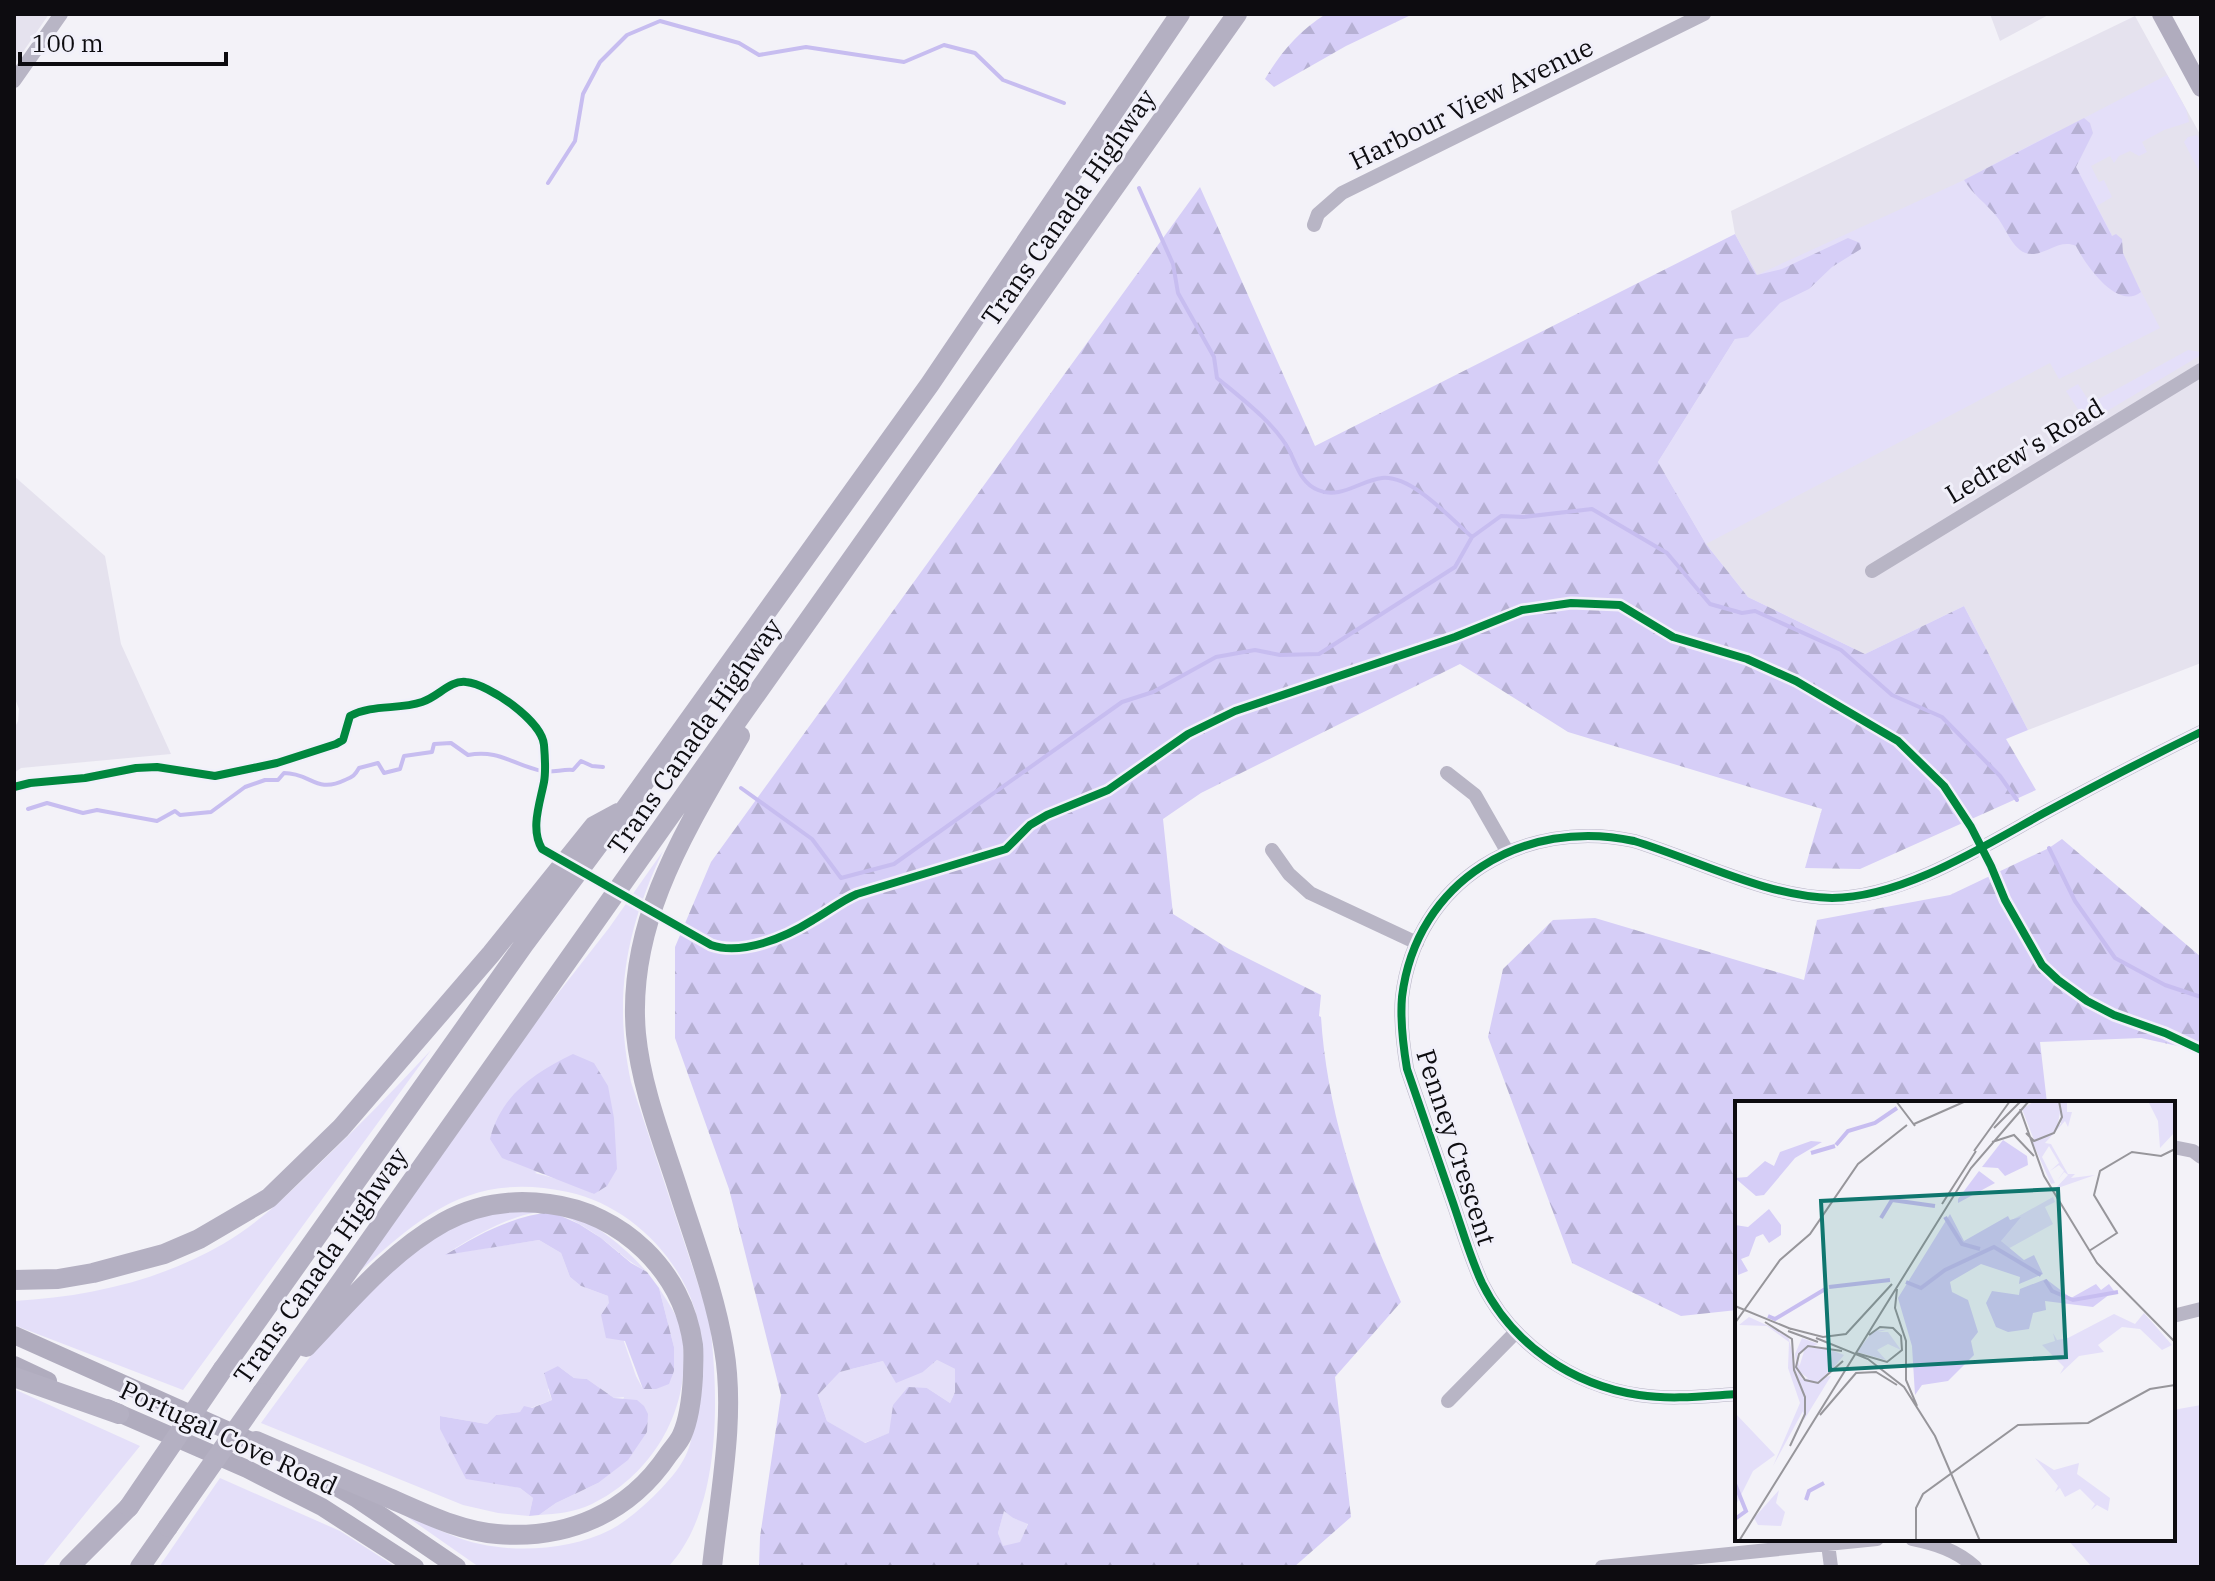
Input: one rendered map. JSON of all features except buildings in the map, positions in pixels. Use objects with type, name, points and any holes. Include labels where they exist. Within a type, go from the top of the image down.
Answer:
[{"type":"highway","name":"Trans Canada Highway","points":[[87,1567],[516,955],[625,809],[930,384],[1180,14]]},
{"type":"highway","name":"Trans Canada Highway","points":[[140,1567],[1237,14]]},
{"type":"highway","points":[[712,1567],[728,1409],[724,1351],[711,1294],[647,1091],[636,1034],[636,978],[645,926],[674,853],[814,611]]},
{"type":"highway","points":[[14,1280],[58,1279],[93,1273],[164,1254],[199,1239],[269,1198],[341,1128],[491,954],[594,826],[625,809]]},
{"type":"highway","points":[[256,1441],[454,1525],[495,1534],[537,1535],[566,1529],[625,1503],[658,1470],[682,1435],[692,1394],[693,1346],[682,1304],[664,1271],[642,1245],[611,1224],[572,1207],[530,1201],[489,1204],[447,1220],[413,1242],[376,1274],[262,1393]]},
{"type":"highway","points":[[14,1377],[119,1414]]},
{"type":"highway","points":[[695,1567],[704,1557],[719,1499]]},
{"type":"highway","points":[[69,1567],[129,1507]]},
{"type":"main road","points":[[2161,14],[2201,88]]},
{"type":"main road","name":"Portugal Cove Road","points":[[14,1335],[256,1441],[357,1499],[457,1567]]},
{"type":"main road","name":"Portugal Cove Road","points":[[14,1365],[247,1469],[322,1507],[415,1567]]},
{"type":"street","points":[[14,81],[61,14]]},
{"type":"street","name":"Harbour View Avenue","points":[[1314,225],[1318,214],[1342,193],[1704,14]]},
{"type":"street","name":"Ledrew's Road","points":[[1872,571],[2201,370]]},
{"type":"street","name":"Penney Crescent","points":[[1735,1394],[1677,1398],[1641,1395],[1609,1389],[1575,1376],[1515,1333],[1483,1285],[1407,1069],[1401,1020],[1407,969],[1417,943],[1451,893],[1486,863],[1507,851],[1558,836],[1610,835],[1659,848],[1782,891],[1832,898],[1876,893],[1912,880],[2201,732]]},
{"type":"street","points":[[1447,773],[1475,795],[1507,851]]},
{"type":"street","points":[[1272,850],[1289,874],[1310,893],[1417,943]]},
{"type":"street","points":[[2175,1147],[2193,1151],[2201,1157]]},
{"type":"street","points":[[2175,1316],[2201,1309]]},
{"type":"street","points":[[1448,1401],[1515,1333]]},
{"type":"street","points":[[1602,1567],[1674,1563],[1857,1541]]},
{"type":"street","points":[[1922,1541],[1961,1554],[1975,1567]]},
{"type":"street","points":[[1828,1544],[1831,1567]]},
{"type":"shaded area","points":[[14,14],[49,14],[14,65]]},
{"type":"shaded area","points":[[1990,14],[2050,14],[2000,41]]},
{"type":"shaded area","points":[[2135,16],[2201,136],[2201,663],[2028,730],[1964,606],[1865,654],[1748,597],[1706,544],[1757,275],[1735,234],[1731,211]]},
{"type":"shaded area","points":[[2167,75],[2186,109],[2189,122],[2164,130],[2142,142],[2147,152],[2139,156],[2130,151],[2119,156],[2114,163],[2110,156],[2091,166],[2099,182],[2104,180],[2112,197],[2097,206],[2160,328],[2059,379],[2050,363],[1706,544],[1658,462],[1735,339],[1757,275],[1964,180],[2057,131],[2076,166],[2093,133],[2090,123],[2084,118]]},
{"type":"shaded area","points":[[2197,135],[2201,141],[2201,175],[2184,142],[2188,137]]},
{"type":"shaded area","points":[[2188,350],[2201,352],[2201,355],[2087,423],[2066,391],[2078,384],[2087,398],[2097,400]]},
{"type":"shaded area","points":[[14,476],[105,556],[121,644],[171,754],[21,768],[14,773],[14,729],[19,709],[14,696]]},
{"type":"shaded area","points":[[663,851],[632,936],[623,992],[623,1021],[631,1082],[709,1317],[715,1413],[708,1482],[686,1543],[668,1567],[479,1567],[386,1502],[443,1532],[480,1544],[529,1549],[563,1545],[610,1530],[649,1501],[681,1464],[693,1430],[701,1352],[691,1298],[662,1250],[619,1213],[594,1200],[534,1187],[478,1193],[429,1215],[359,1272],[541,1015],[609,928]],"holes":[[[614,1118],[614,1144],[594,1194],[568,1182],[535,1173]]]},
{"type":"shaded area","points":[[431,1050],[183,1390],[14,1325],[14,1301],[68,1296],[122,1285],[174,1268],[236,1236],[294,1188]]},
{"type":"shaded area","points":[[505,1208],[556,1209],[581,1218],[606,1234],[647,1272],[577,1223],[554,1213],[543,1212],[499,1224],[447,1254],[539,1240],[561,1253],[570,1277],[581,1286],[608,1296],[643,1389],[674,1347],[659,1288],[675,1315],[680,1326],[684,1358],[676,1409],[666,1432],[635,1474],[615,1491],[592,1504],[566,1512],[539,1515],[556,1503],[598,1483],[624,1397],[614,1398],[587,1379],[574,1378],[558,1366],[548,1390],[552,1400],[520,1412],[496,1415],[487,1424],[440,1416],[501,1484],[520,1488],[533,1498],[529,1516],[463,1505],[261,1423],[326,1337],[377,1280],[405,1255],[434,1235],[464,1220]]},
{"type":"shaded area","points":[[937,1360],[955,1369],[955,1392],[950,1403],[927,1388],[893,1405],[890,1433],[864,1443],[827,1421],[818,1395],[840,1372],[883,1361],[923,1372]]},
{"type":"shaded area","points":[[14,1389],[140,1446],[42,1567],[14,1567]]},
{"type":"shaded area","points":[[2201,1405],[2201,1567],[2092,1567],[2069,1541],[2175,1541],[2175,1410]]},
{"type":"shaded area","points":[[220,1478],[340,1531],[396,1567],[159,1567]]},
{"type":"shaded area","points":[[1004,1510],[1013,1518],[1028,1523],[1020,1543],[1003,1547],[998,1533]]},
{"type":"green space","points":[[1326,14],[1413,14],[1346,46],[1274,87],[1265,79],[1277,60],[1299,35]]},
{"type":"green space","points":[[2084,118],[2090,123],[2093,133],[2076,167],[2112,236],[2116,234],[2122,239],[2123,253],[2141,292],[2132,296],[2112,291],[2103,283],[2076,246],[2060,245],[2034,254],[2021,251],[1997,217],[1964,180]]},
{"type":"green space","points":[[1200,187],[1315,446],[1735,234],[1757,275],[1782,269],[1848,238],[1860,243],[1861,249],[1832,267],[1809,289],[1780,303],[1748,337],[1735,339],[1658,462],[1706,544],[1748,597],[1865,654],[1964,606],[2028,730],[2006,739],[2036,790],[1860,869],[1805,868],[1822,809],[1568,732],[1460,664],[1201,793],[1163,819],[1173,914],[1229,949],[1321,995],[1319,1016],[1339,1127],[1360,1199],[1401,1302],[1335,1377],[1351,1517],[1294,1567],[759,1567],[760,1537],[781,1395],[729,1189],[675,1038],[675,947],[711,862]],"holes":[[[937,1360],[955,1369],[955,1392],[950,1403],[927,1388],[908,1387],[893,1405],[889,1433],[865,1443],[827,1421],[818,1395],[840,1372],[883,1361],[896,1383],[923,1372]],[[1004,1511],[1028,1524],[1020,1542],[1003,1546],[998,1533]]]},
{"type":"green space","points":[[2062,839],[2201,957],[2201,1051],[2141,1038],[2040,1042],[2047,1101],[1735,1101],[1735,1310],[1681,1316],[1572,1263],[1488,1037],[1503,969],[1553,920],[1595,918],[1804,980],[1817,920],[1950,895]]},
{"type":"green space","points":[[573,1054],[594,1063],[608,1086],[614,1118],[617,1169],[607,1186],[594,1194],[502,1158],[490,1139],[502,1110],[521,1087]]},
{"type":"green space","points":[[552,1212],[601,1238],[647,1272],[659,1288],[674,1347],[674,1371],[669,1384],[656,1389],[643,1389],[625,1341],[606,1338],[601,1315],[609,1303],[608,1296],[581,1286],[570,1277],[561,1253],[539,1240],[445,1255],[496,1227],[523,1217]]},
{"type":"green space","points":[[558,1366],[574,1378],[587,1379],[614,1398],[637,1400],[648,1414],[647,1432],[628,1460],[598,1483],[556,1503],[539,1515],[529,1516],[533,1498],[520,1488],[466,1479],[440,1429],[440,1416],[487,1424],[496,1415],[520,1412],[524,1406],[532,1408],[552,1400],[544,1373]]},
{"type":"waterway","points":[[548,183],[575,141],[583,94],[600,62],[627,35],[660,21],[739,43],[759,55],[806,47],[904,62],[944,45],[975,53],[1003,80],[1064,103]]},
{"type":"waterway","points":[[1139,188],[1173,264],[1178,293],[1214,357],[1217,378],[1276,432],[1307,483],[1318,490],[1334,493],[1382,478],[1394,479],[1418,491],[1472,537]]},
{"type":"waterway","points":[[741,788],[812,839],[841,878],[894,864],[1122,702],[1153,692],[1216,657],[1255,650],[1280,655],[1319,654],[1455,567],[1472,537],[1501,516],[1523,517],[1592,509],[1667,553],[1710,604],[1742,613],[1755,611],[1841,650],[1892,695],[1942,717],[2000,776],[2017,800]]},
{"type":"waterway","points":[[28,809],[47,803],[83,813],[97,810],[157,821],[175,811],[180,815],[211,812],[245,787],[265,780],[278,780],[284,773],[327,785],[350,778],[359,768],[378,763],[384,773],[400,769],[404,756],[432,752],[434,744],[451,743],[468,755],[489,754],[542,771],[573,770],[581,761],[603,767]]},
{"type":"waterway","points":[[2049,848],[2075,901],[2115,958],[2165,985],[2201,997]]},
{"type":"cycle path","points":[[14,787],[136,768],[157,767],[215,776],[277,763],[343,740],[350,716],[359,712],[422,702],[460,682],[476,684],[513,705],[541,735],[545,773],[536,825],[542,849],[711,945],[736,948],[764,943],[790,933],[857,894],[1006,849],[1030,825],[1108,790],[1188,734],[1235,711],[1455,637],[1522,610],[1571,603],[1620,605],[1673,637],[1747,659],[1796,681],[1898,741],[1944,786],[1971,827],[2005,900],[2042,965],[2087,1001],[2201,1050]]},
{"type":"cycle path","points":[[1735,1394],[1688,1397],[1639,1395],[1590,1382],[1527,1343],[1495,1305],[1473,1262],[1407,1069],[1402,1033],[1402,997],[1412,956],[1429,920],[1453,890],[1482,866],[1516,849],[1554,839],[1593,836],[1634,841],[1782,891],[1832,898],[1859,896],[1914,880],[1942,868],[2201,732]]}]
